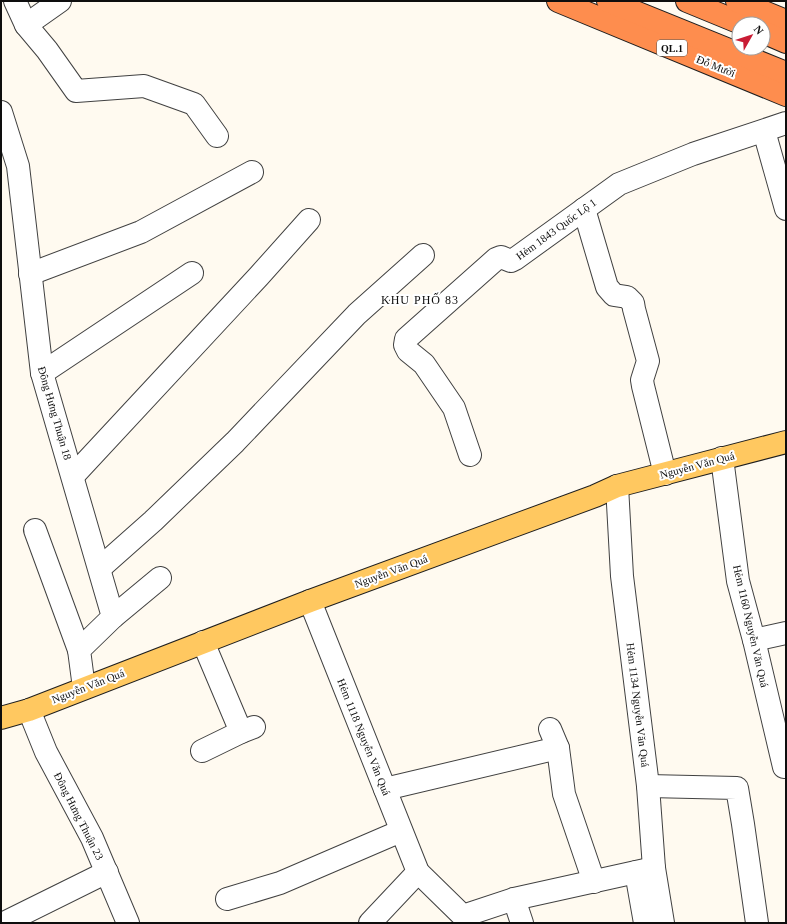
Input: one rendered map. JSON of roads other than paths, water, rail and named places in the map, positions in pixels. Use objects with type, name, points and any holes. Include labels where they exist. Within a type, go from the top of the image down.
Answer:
[{"type":"highway","name":"Đỗ Mười","points":[[558,1],[786,95]]},
{"type":"highway","name":"Đỗ Mười","points":[[608,1],[786,73]]},
{"type":"highway","points":[[687,1],[731,19]]},
{"type":"highway","points":[[737,1],[786,21]]},
{"type":"highway","points":[[771,35],[786,42]]},
{"type":"main road","name":"Nguyễn Văn Quá","points":[[1,718],[29,710],[310,601],[595,496],[617,486],[786,442]]},
{"type":"street","points":[[15,1],[26,25],[47,50],[76,91],[144,86],[194,104],[217,136]]},
{"type":"street","points":[[26,25],[60,1]]},
{"type":"street","name":"Đông Hưng Thuận 18","points":[[1,112],[18,166],[42,373],[100,568],[113,617]]},
{"type":"street","name":"Hẻm 1843 Quốc Lộ 1","points":[[470,455],[454,408],[424,364],[408,351],[405,345],[406,339],[496,259],[501,257],[511,261],[515,259],[619,184],[693,154],[786,123]]},
{"type":"street","points":[[764,130],[786,209]]},
{"type":"street","points":[[30,274],[141,232],[252,172]]},
{"type":"street","points":[[584,209],[607,287],[614,295],[627,297],[634,309],[648,361],[642,380],[643,386],[665,474]]},
{"type":"street","points":[[73,476],[309,220]]},
{"type":"street","points":[[100,568],[153,521],[235,442],[357,314],[423,256]]},
{"type":"street","points":[[42,373],[192,273]]},
{"type":"street","name":"Hẻm 1160 Nguyễn Văn Quá","points":[[722,458],[738,581],[754,640],[784,768]]},
{"type":"street","name":"Hẻm 1134 Nguyễn Văn Quá","points":[[617,486],[622,576],[648,786],[645,870],[663,923]]},
{"type":"street","points":[[35,530],[79,650],[84,688]]},
{"type":"street","points":[[79,650],[113,617],[160,578]]},
{"type":"street","name":"Hẻm 1118 Nguyễn Văn Quá","points":[[310,601],[418,872]]},
{"type":"street","points":[[754,640],[786,633]]},
{"type":"street","points":[[202,751],[248,729],[203,642]]},
{"type":"street","name":"Đông Hưng Thuận 23","points":[[29,710],[46,752],[92,838],[128,923]]},
{"type":"street","points":[[385,789],[554,739],[564,794],[594,882]]},
{"type":"street","points":[[648,786],[736,788],[743,824],[757,923]]},
{"type":"street","points":[[226,899],[280,883],[401,830]]},
{"type":"street","points":[[370,923],[418,872],[463,916],[514,899],[645,870],[645,923]]},
{"type":"street","points":[[4,923],[107,872]]},
{"type":"street","points":[[514,899],[522,923]]},
{"type":"district","name":"KHU PHỐ 83","points":[[420,300]]}]
